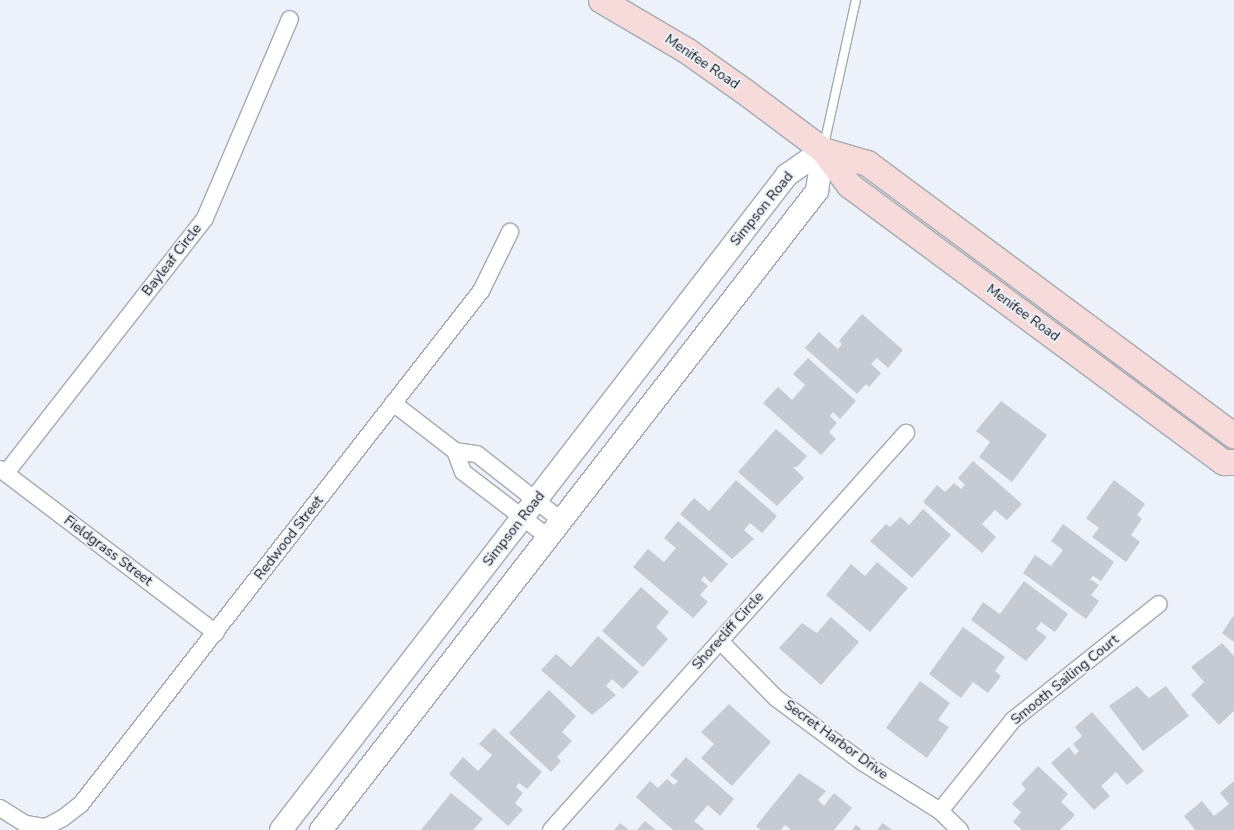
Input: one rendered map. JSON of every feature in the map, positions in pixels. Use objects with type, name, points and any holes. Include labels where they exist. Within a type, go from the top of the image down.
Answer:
[{"type":"main road","name":"Menifee Road","points":[[601,0],[686,50],[823,150],[849,185],[1224,462],[1234,462]]},
{"type":"main road","name":"Menifee Road","points":[[823,150],[866,163],[1234,436]]},
{"type":"main road","name":"Simpson Road","points":[[281,830],[787,175],[823,150]]},
{"type":"main road","points":[[321,830],[817,191],[823,150]]},
{"type":"street","name":"Bayleaf Circle","points":[[3,471],[205,218],[290,19]]},
{"type":"street","name":"Redwood Street","points":[[0,808],[26,824],[46,827],[64,818],[81,804],[481,291],[510,232]]},
{"type":"street","points":[[393,403],[456,452],[477,454],[536,500],[554,529]]},
{"type":"street","name":"Shorecliff Circle","points":[[551,830],[906,433]]},
{"type":"street","points":[[456,452],[462,472],[522,518],[554,529]]},
{"type":"street","name":"Fieldgrass Street","points":[[3,471],[216,633]]},
{"type":"street","name":"Smooth Sailing Court","points":[[940,811],[1013,720],[1159,604]]},
{"type":"street","name":"Secret Harbor Drive","points":[[720,641],[776,698],[862,762],[940,811],[960,830]]},
{"type":"lane","points":[[823,150],[856,0]]},
{"type":"building","points":[[862,314],[903,350],[888,368],[877,358],[871,364],[881,373],[869,387],[866,384],[857,394],[805,348],[819,332],[838,349],[842,344],[839,341]]},
{"type":"building","points":[[808,358],[856,401],[840,419],[833,412],[830,416],[837,423],[829,432],[836,439],[821,455],[763,403],[778,387],[792,400],[805,385],[793,374]]},
{"type":"building","points":[[1001,401],[1047,435],[1012,482],[979,457],[990,442],[976,431]]},
{"type":"building","points":[[776,429],[807,456],[797,467],[793,467],[804,478],[777,506],[738,472]]},
{"type":"building","points":[[973,461],[1022,504],[1007,520],[995,510],[982,524],[996,537],[982,553],[923,502],[937,485],[945,492],[954,483],[961,489],[965,485],[958,478]]},
{"type":"building","points":[[736,480],[777,516],[762,533],[750,523],[744,530],[754,539],[732,559],[680,514],[694,498],[709,511]]},
{"type":"building","points":[[1114,480],[1145,504],[1137,515],[1142,519],[1131,535],[1140,542],[1126,562],[1092,537],[1099,528],[1086,518]]},
{"type":"building","points":[[923,509],[951,535],[912,578],[870,541],[886,524],[890,527],[900,517],[909,525]]},
{"type":"building","points":[[678,521],[728,564],[711,583],[704,576],[701,580],[708,586],[700,595],[708,602],[693,618],[633,567],[648,549],[664,562],[676,548],[664,538]]},
{"type":"building","points":[[1063,524],[1114,562],[1101,581],[1093,576],[1090,579],[1099,585],[1091,595],[1099,601],[1086,619],[1023,573],[1035,555],[1051,566],[1063,550],[1051,541]]},
{"type":"building","points":[[877,562],[908,588],[870,632],[826,595],[851,564],[865,576]]},
{"type":"building","points":[[1024,581],[1068,614],[1055,632],[1041,622],[1036,629],[1047,637],[1026,661],[971,620],[983,602],[1000,614]]},
{"type":"building","points":[[641,587],[669,612],[656,627],[668,639],[643,667],[602,631]]},
{"type":"building","points":[[1234,615],[1234,642],[1222,633]]},
{"type":"building","points":[[831,617],[859,642],[821,685],[779,648],[802,623],[817,633]]},
{"type":"building","points":[[963,627],[1005,657],[995,671],[1001,676],[988,693],[973,682],[961,698],[929,674]]},
{"type":"building","points":[[598,636],[639,672],[623,689],[612,679],[606,686],[616,695],[592,715],[541,670],[556,654],[571,667]]},
{"type":"building","points":[[1222,643],[1234,656],[1234,711],[1219,725],[1191,695],[1204,682],[1191,667]]},
{"type":"building","points":[[920,681],[950,703],[938,720],[949,727],[927,758],[886,728]]},
{"type":"building","points":[[1137,686],[1149,698],[1166,686],[1189,716],[1143,751],[1109,706]]},
{"type":"building","points":[[549,690],[576,716],[562,732],[572,741],[557,757],[561,761],[551,772],[509,733]]},
{"type":"building","points":[[729,704],[771,742],[732,786],[701,758],[714,744],[701,732]]},
{"type":"building","points":[[1092,712],[1144,771],[1127,785],[1116,772],[1101,786],[1110,796],[1094,810],[1051,763],[1069,747],[1075,755],[1079,751],[1073,744],[1082,736],[1075,727]]},
{"type":"building","points":[[494,728],[542,772],[527,789],[519,783],[516,787],[523,793],[515,803],[523,810],[508,826],[449,774],[463,757],[478,771],[492,755],[479,744]]},
{"type":"building","points":[[686,757],[734,799],[720,816],[708,805],[694,821],[705,830],[673,830],[636,797],[650,781],[658,788],[667,779],[674,785],[678,781],[670,775]]},
{"type":"building","points":[[1038,766],[1068,794],[1061,802],[1075,815],[1060,830],[1022,830],[1013,822],[1021,812],[1012,804],[1026,789],[1021,784]]},
{"type":"building","points":[[799,773],[826,791],[818,800],[824,806],[834,793],[852,808],[834,830],[791,830],[785,825],[781,830],[761,830],[756,826]]},
{"type":"building","points":[[1234,781],[1234,830],[1195,830],[1184,816],[1202,801],[1214,816],[1229,804],[1220,793]]},
{"type":"building","points":[[451,793],[483,819],[473,830],[421,830]]},
{"type":"building","points":[[645,821],[656,830],[637,830]]},
{"type":"building","points":[[620,823],[629,830],[614,830]]},
{"type":"building","points":[[883,823],[892,830],[877,830]]},
{"type":"building","points":[[856,825],[862,830],[852,830]]}]
